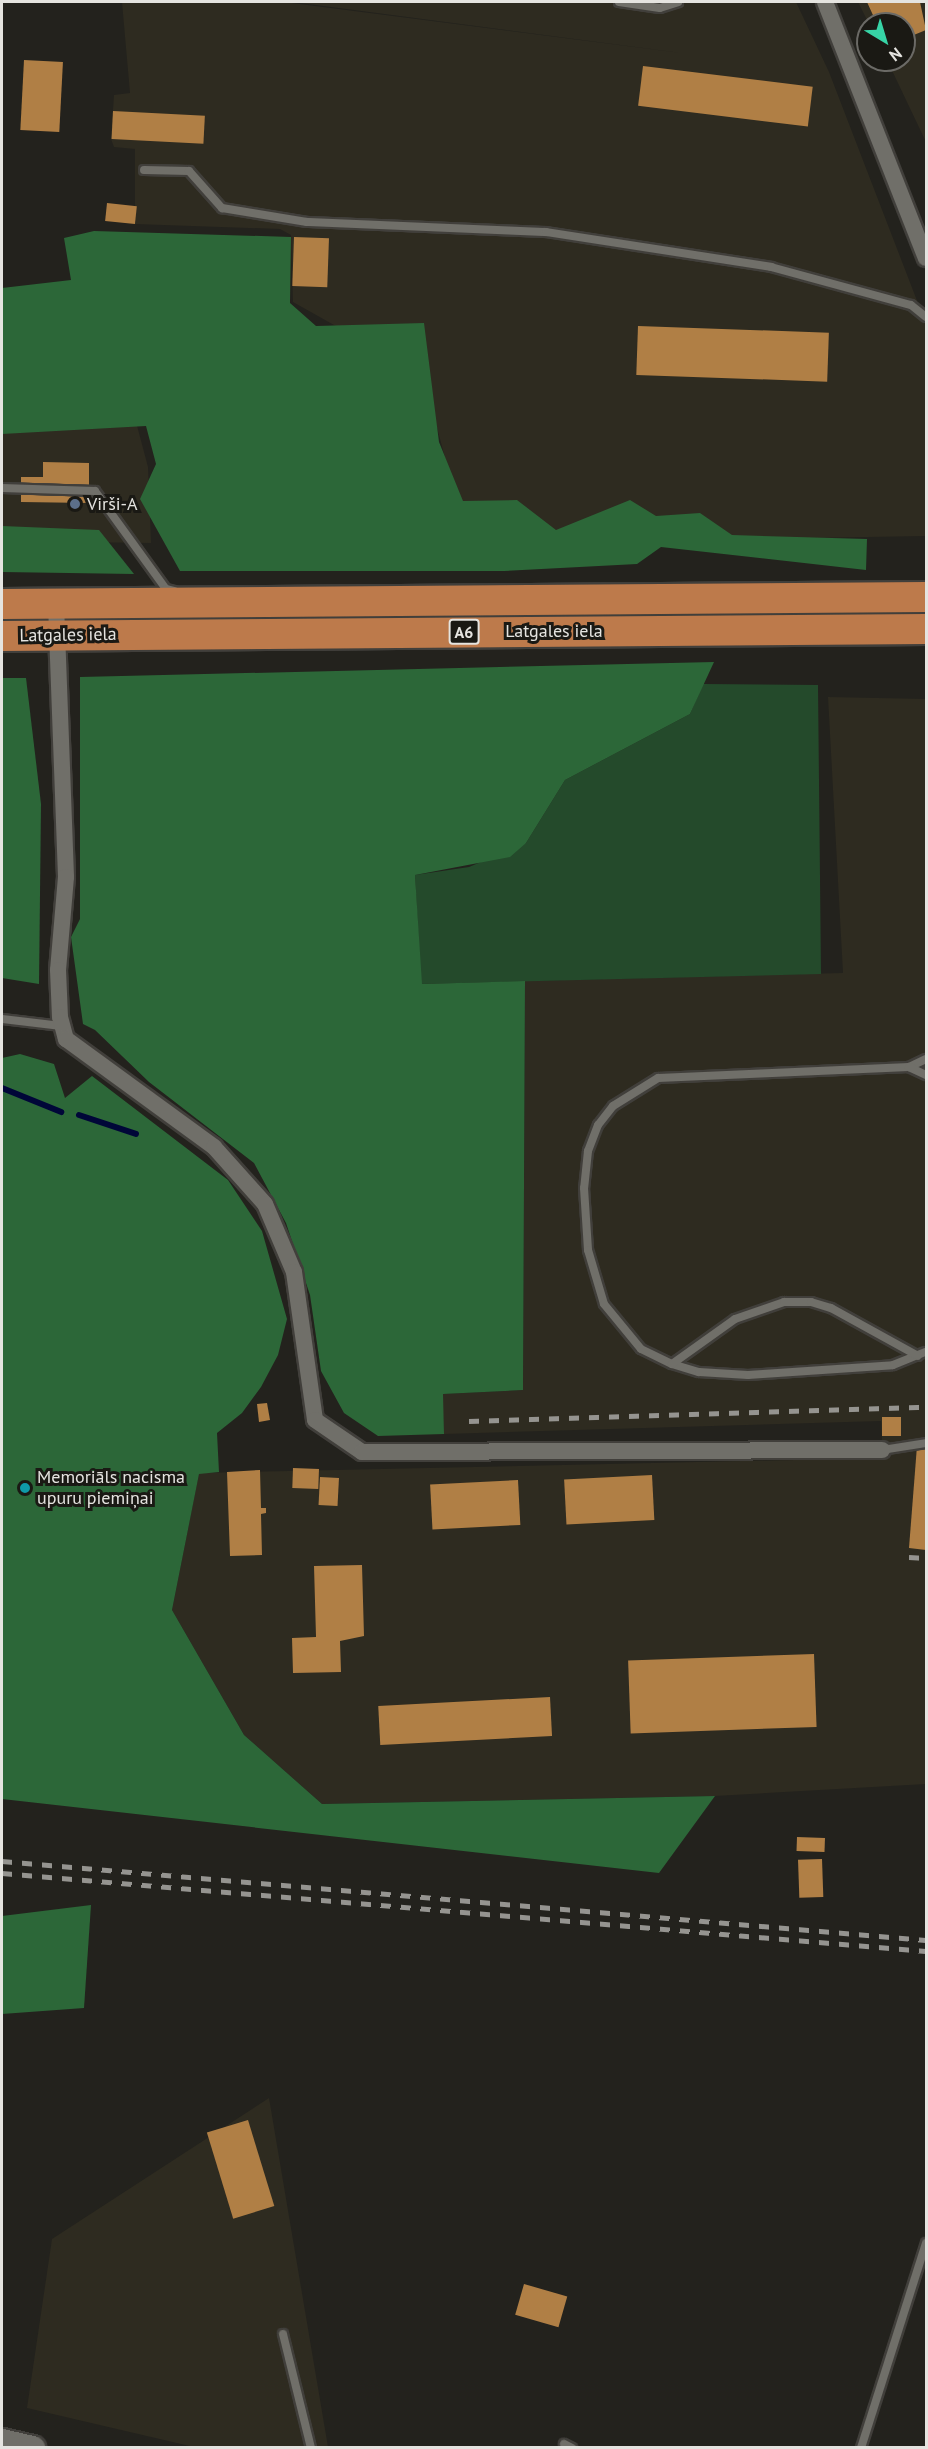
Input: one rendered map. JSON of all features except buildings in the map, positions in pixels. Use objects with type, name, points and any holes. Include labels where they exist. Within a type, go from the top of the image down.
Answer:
[{"type":"highway","name":"Latgales iela","points":[[2,604],[927,597]]},
{"type":"highway","name":"Latgales iela","points":[[2,636],[927,628]]},
{"type":"street","points":[[825,2],[927,258]]},
{"type":"street","points":[[57,604],[66,866],[58,970],[62,1026],[66,1039],[105,1071],[214,1147],[265,1204],[294,1272],[315,1420],[362,1452],[882,1450]]},
{"type":"street","points":[[2,2441],[33,2448]]},
{"type":"lane","points":[[619,2],[660,8],[678,2]]},
{"type":"lane","points":[[144,170],[189,171],[222,208],[307,222],[558,233],[771,267],[911,305],[927,317]]},
{"type":"lane","name":"Latgales iela","points":[[2,488],[95,491],[166,589],[244,603]]},
{"type":"lane","points":[[2,1020],[62,1026]]},
{"type":"lane","points":[[922,1354],[893,1365],[748,1376],[699,1372],[672,1364],[641,1348],[617,1324],[594,1280],[584,1188],[588,1151],[603,1119],[613,1106],[658,1078],[909,1067],[927,1059]]},
{"type":"lane","points":[[909,1067],[927,1075]]},
{"type":"lane","points":[[672,1364],[735,1319],[783,1302],[811,1302],[831,1308],[922,1354]]},
{"type":"lane","points":[[882,1450],[927,1443]]},
{"type":"lane","points":[[861,2448],[927,2243]]},
{"type":"lane","points":[[283,2334],[311,2448]]},
{"type":"shaded area","points":[[122,2],[284,2],[689,54],[293,2],[796,2],[829,72],[926,324],[926,536],[468,544],[423,375],[293,302],[291,235],[280,229],[135,224],[135,149],[114,147],[111,139],[114,95],[130,93]]},
{"type":"shaded area","points":[[858,2],[926,2],[926,142],[893,72],[916,72],[916,12],[863,12]]},
{"type":"shaded area","name":"Virši-A","points":[[2,418],[135,418],[148,467],[151,543],[2,541]]},
{"type":"shaded area","points":[[828,697],[926,699],[926,1784],[715,1796],[322,1804],[244,1735],[172,1610],[199,1473],[883,1458],[881,1421],[444,1434],[442,1394],[523,1390],[525,981],[843,973]]},
{"type":"shaded area","points":[[269,2098],[328,2447],[194,2447],[27,2408],[52,2239]]},
{"type":"green space","points":[[94,231],[291,237],[290,303],[316,326],[424,323],[439,442],[463,501],[517,500],[556,530],[630,500],[656,516],[700,513],[732,535],[867,539],[866,570],[661,547],[637,564],[504,571],[180,571],[140,499],[156,464],[146,426],[2,434],[2,288],[71,280],[64,238]]},
{"type":"green space","points":[[2,526],[99,530],[134,574],[2,572]]},
{"type":"green space","points":[[714,662],[690,714],[565,780],[526,843],[510,857],[415,875],[422,984],[525,981],[523,1390],[443,1394],[444,1434],[378,1436],[344,1413],[321,1371],[310,1295],[286,1223],[254,1163],[149,1082],[95,1030],[83,1024],[71,937],[80,919],[80,677]]},
{"type":"green space","points":[[2,678],[26,678],[41,804],[39,984],[2,978]]},
{"type":"green space","points":[[703,684],[818,685],[821,974],[421,984],[415,875],[469,867],[526,843],[565,780],[690,714]]},
{"type":"green space","points":[[20,1054],[54,1064],[65,1098],[92,1076],[228,1180],[262,1231],[287,1319],[278,1355],[261,1387],[242,1413],[217,1433],[219,1472],[199,1474],[172,1610],[244,1735],[322,1804],[715,1796],[659,1873],[2,1799],[2,1058]]},
{"type":"green space","points":[[91,1905],[84,2008],[2,2014],[2,1916]]},
{"type":"waterway","points":[[2,1088],[61,1112]]},
{"type":"waterway","points":[[79,1115],[136,1134]]},
{"type":"railway","points":[[469,1421],[926,1407]]},
{"type":"railway","points":[[909,1557],[926,1558]]},
{"type":"railway","points":[[2,1861],[926,1940]]},
{"type":"railway","points":[[2,1873],[926,1951]]},
{"type":"place","name":"Virši-A","points":[[75,504]]},
{"type":"place","name":"Memoriāls nacisma upuru piemiņai","points":[[25,1488]]}]
